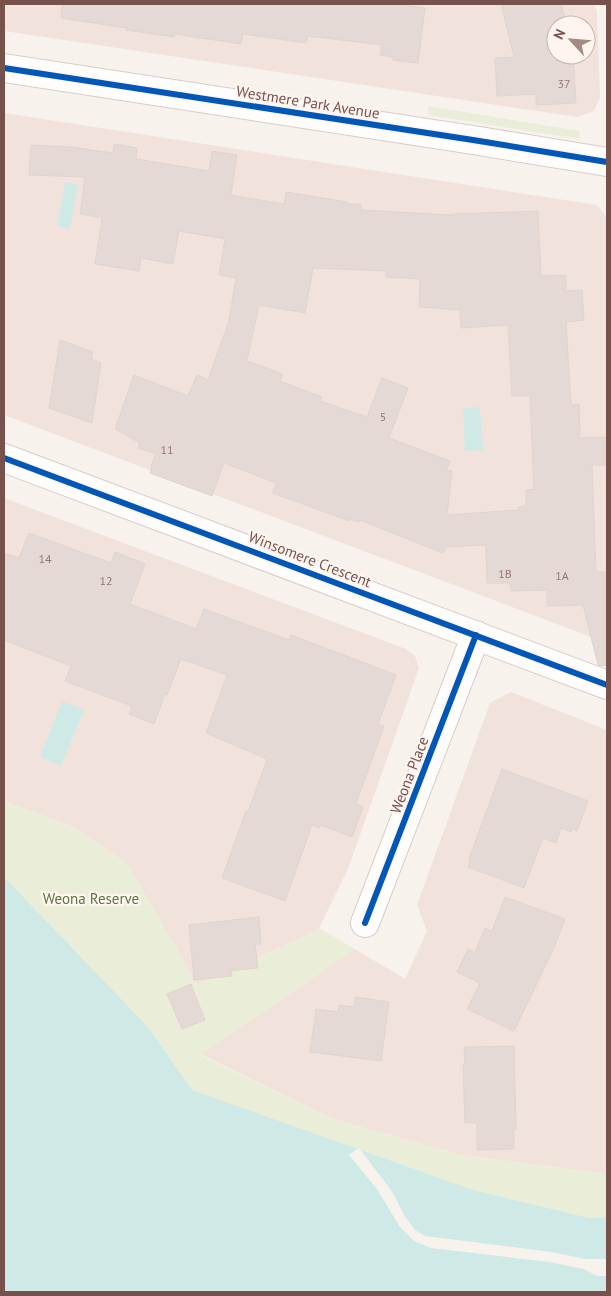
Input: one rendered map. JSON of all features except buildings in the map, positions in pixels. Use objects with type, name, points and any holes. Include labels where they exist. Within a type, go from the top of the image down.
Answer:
[{"type":"street","name":"Westmere Park Avenue","points":[[4,68],[607,162]]},
{"type":"street","name":"Winsomere Crescent","points":[[4,458],[607,685]]},
{"type":"street","name":"Weona Place","points":[[365,923],[476,635]]},
{"type":"shaded area","points":[[4,4],[594,4],[597,12],[600,97],[594,111],[577,117],[4,31]]},
{"type":"shaded area","points":[[4,113],[597,205],[607,218],[607,643],[4,415]]},
{"type":"shaded area","points":[[4,498],[406,649],[415,656],[419,668],[348,869],[319,928],[299,939],[197,985],[128,865],[76,828],[4,801]]},
{"type":"shaded area","points":[[511,692],[607,730],[607,1174],[461,1155],[333,1119],[200,1054],[355,949],[405,979],[427,931],[417,905],[490,703]]},
{"type":"green space","points":[[428,106],[580,131],[579,139],[428,115]]},
{"type":"green space","name":"Weona Reserve","points":[[4,801],[76,828],[128,865],[197,985],[299,939],[319,928],[355,949],[200,1055],[333,1119],[461,1155],[607,1174],[607,1292],[4,1292]]},
{"type":"water","points":[[65,182],[78,184],[70,229],[57,226]]},
{"type":"water","points":[[480,407],[483,450],[465,451],[463,408]]},
{"type":"water","points":[[62,701],[84,710],[61,766],[40,757]]},
{"type":"water","points":[[4,877],[148,1027],[192,1090],[473,1190],[589,1218],[607,1217],[607,1292],[4,1292]]},
{"type":"pier","points":[[359,1148],[391,1190],[406,1218],[415,1230],[425,1236],[552,1252],[585,1259],[607,1259],[607,1276],[597,1276],[584,1269],[549,1262],[431,1248],[414,1241],[400,1227],[377,1189],[349,1155]]},
{"type":"cycle path","points":[[4,68],[607,162]]},
{"type":"cycle path","points":[[4,458],[607,685]]},
{"type":"cycle path","points":[[365,923],[476,635]]}]
